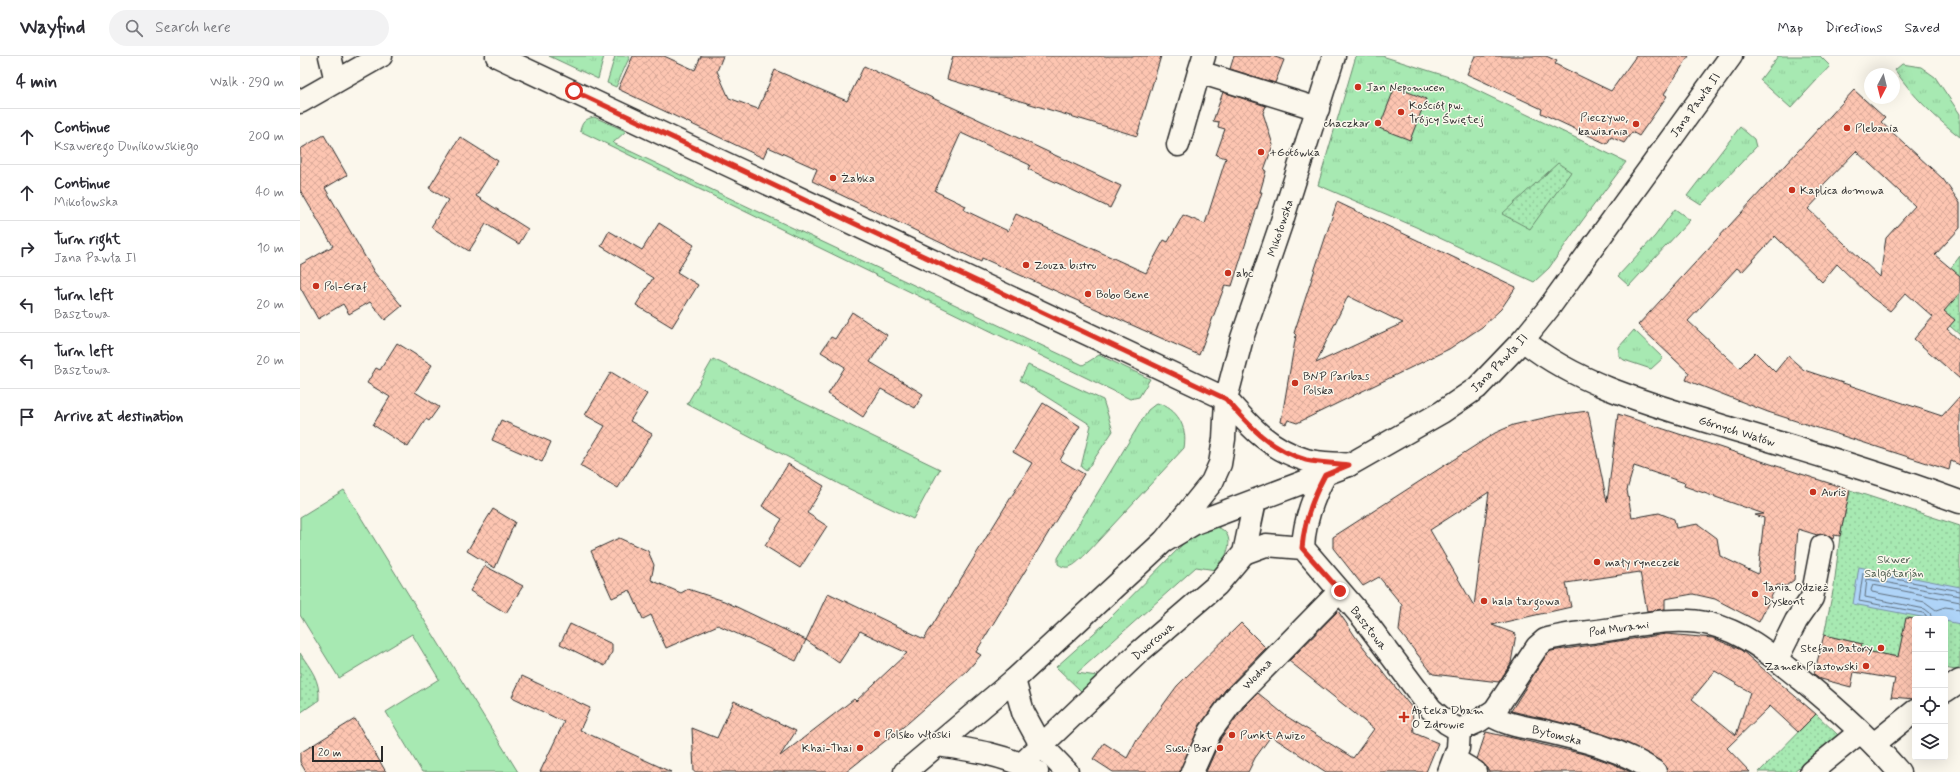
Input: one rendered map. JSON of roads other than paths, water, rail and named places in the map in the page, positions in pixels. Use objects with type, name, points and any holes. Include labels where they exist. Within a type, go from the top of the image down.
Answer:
[{"type":"street","points":[[330,56],[336,81]]},
{"type":"street","points":[[300,102],[381,56]]},
{"type":"street","points":[[497,56],[1226,399],[1252,429],[1278,448],[1307,460],[1349,465]]},
{"type":"street","name":"Mikołowska","points":[[1163,542],[1212,482],[1221,457],[1224,438],[1226,399],[1242,338],[1281,224],[1334,56]]},
{"type":"street","name":"Jana Pawła II","points":[[1163,542],[1195,523],[1349,465],[1436,416],[1477,388],[1523,340],[1548,309],[1731,56]]},
{"type":"street","points":[[1178,145],[1202,64],[1318,109]]},
{"type":"street","name":"Górnych Wałów","points":[[1523,340],[1554,363],[1572,373],[1664,408],[1960,502]]},
{"type":"street","points":[[1244,553],[1266,546],[1302,548],[1303,536],[1315,493],[1325,475]]},
{"type":"street","name":"Dworcowa","points":[[1029,768],[1040,745],[1138,653],[1217,585],[1244,553],[1255,501]]},
{"type":"street","points":[[905,772],[1014,680],[1163,542]]},
{"type":"street","points":[[1777,659],[1796,621],[1812,598],[1822,546]]},
{"type":"street","name":"Basztowa","points":[[1302,548],[1340,591],[1431,709],[1447,723],[1459,730]]},
{"type":"street","name":"Wodna","points":[[1192,772],[1210,732],[1234,699],[1340,591]]},
{"type":"street","name":"Pod Murami","points":[[1489,714],[1501,702],[1540,643],[1550,639],[1650,623],[1687,621],[1709,624],[1738,634],[1758,645],[1777,659],[1867,738],[1899,772]]},
{"type":"street","points":[[1014,680],[1022,712],[1040,745],[1067,772]]},
{"type":"street","points":[[1948,689],[1960,681]]},
{"type":"street","points":[[1811,772],[1912,713]]},
{"type":"street","points":[[1475,772],[1452,766],[1459,730],[1489,714]]},
{"type":"street","name":"Bytomska","points":[[1489,714],[1508,724],[1609,749],[1628,756],[1655,772]]},
{"type":"street","points":[[938,745],[1000,756],[1029,768]]},
{"type":"water","points":[[1859,567],[1960,587],[1960,624],[1948,622],[1948,616],[1916,616],[1853,604]]},
{"type":"place","name":"Jan Nepomucen","points":[[1358,87]]},
{"type":"place","name":"Kościół pw. Trójcy Świętej","points":[[1401,112]]},
{"type":"place","name":"chaczkar","points":[[1378,123]]},
{"type":"place","name":"Pieczywo, kawiarnia","points":[[1636,124]]},
{"type":"place","name":"Plebania","points":[[1847,128]]},
{"type":"place","name":"+Gotówka","points":[[1261,152]]},
{"type":"place","name":"Żabka","points":[[833,178]]},
{"type":"place","name":"Kaplica domowa","points":[[1792,190]]},
{"type":"place","name":"Zouza bistro","points":[[1026,265]]},
{"type":"place","name":"abc","points":[[1228,273]]},
{"type":"place","name":"Pol-Graf","points":[[316,286]]},
{"type":"place","name":"Bobo Bene","points":[[1088,294]]},
{"type":"place","name":"BNP Paribas Polska","points":[[1295,383]]},
{"type":"place","name":"Auris","points":[[1813,492]]},
{"type":"place","name":"mały ryneczek","points":[[1597,562]]},
{"type":"place","name":"Tania Odzież Dyskont","points":[[1755,594]]},
{"type":"place","name":"hala targowa","points":[[1484,601]]},
{"type":"place","name":"Stefan Batory","points":[[1881,648]]},
{"type":"place","name":"Zamek Piastowski","points":[[1866,666]]},
{"type":"place","name":"Apteka Dbam O Zdrowie","points":[[1404,717]]},
{"type":"place","name":"Polsko Włoski","points":[[877,734]]},
{"type":"place","name":"Punkt Awizo","points":[[1232,735]]},
{"type":"place","name":"Khai-Thai","points":[[860,748]]},
{"type":"place","name":"Sushi Bar","points":[[1220,748]]},
{"type":"park label","name":"Skwer Salgótarján","points":[[1894,566]]}]
